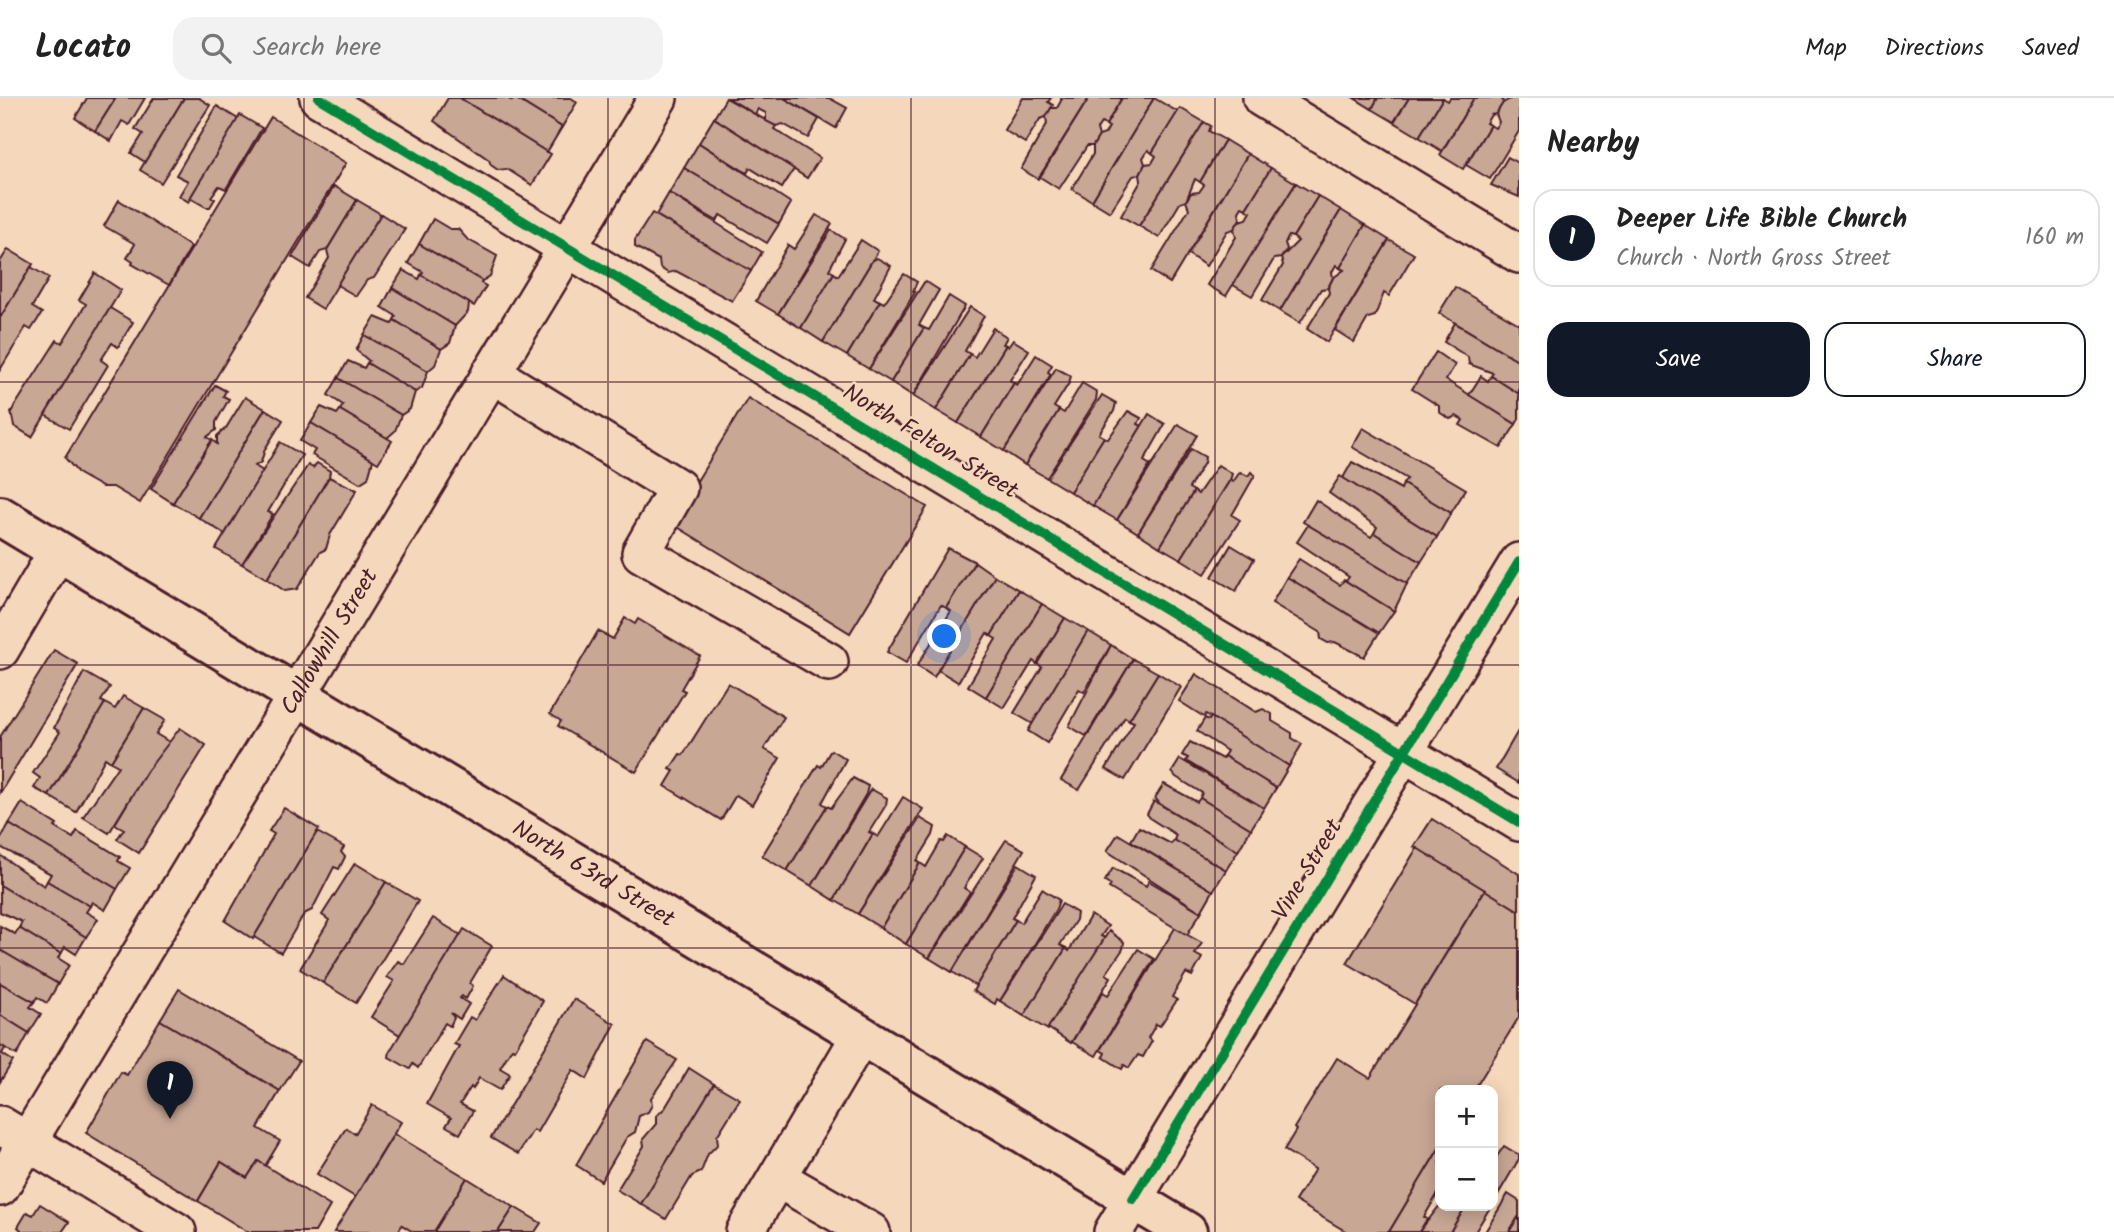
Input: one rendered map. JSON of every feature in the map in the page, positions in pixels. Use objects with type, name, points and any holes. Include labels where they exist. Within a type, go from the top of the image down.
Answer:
[{"type":"main road","name":"North 63rd Street","points":[[1,518],[1187,1232]]},
{"type":"street","name":"North Felton Street","points":[[319,98],[1519,821]]},
{"type":"street","name":"Callowhill Street","points":[[0,1187],[14,1133],[297,695],[658,98]]},
{"type":"street","points":[[1262,98],[1519,254]]},
{"type":"street","points":[[491,373],[678,488],[641,553],[829,662]]},
{"type":"street","points":[[0,650],[58,551]]},
{"type":"street","name":"Vine Street","points":[[1113,1232],[1519,562]]},
{"type":"street","points":[[745,1232],[861,1035]]},
{"type":"street","points":[[14,1133],[177,1232]]},
{"type":"street","points":[[777,1178],[871,1232]]},
{"type":"building","points":[[87,98],[116,98],[95,131],[75,118]]},
{"type":"building","points":[[116,98],[145,98],[129,125],[122,121],[111,141],[95,131]]},
{"type":"building","points":[[154,98],[184,98],[145,162],[131,153],[143,134],[135,129]]},
{"type":"building","points":[[184,98],[199,98],[210,105],[161,183],[140,170]]},
{"type":"building","points":[[448,98],[460,98],[551,154],[532,185],[507,169],[498,170],[489,160],[434,121]]},
{"type":"building","points":[[460,98],[507,98],[512,101],[515,98],[562,127],[547,152]]},
{"type":"building","points":[[515,98],[571,98],[577,102],[562,127]]},
{"type":"building","points":[[726,98],[776,126],[774,129],[820,158],[807,178],[714,118]]},
{"type":"building","points":[[728,98],[784,98],[819,119],[808,138],[783,124],[776,126],[766,121],[766,113],[758,109],[755,114]]},
{"type":"building","points":[[784,98],[829,98],[847,108],[836,128]]},
{"type":"building","points":[[1023,98],[1051,98],[1048,102],[1053,105],[1046,117],[1040,119],[1025,143],[1004,130]]},
{"type":"building","points":[[1060,98],[1089,98],[1038,179],[1021,169],[1047,124],[1046,117],[1051,108],[1057,108],[1062,99]]},
{"type":"building","points":[[1089,98],[1122,98],[1106,125],[1101,123],[1097,129],[1099,136],[1093,146],[1087,146],[1059,189],[1040,177]]},
{"type":"building","points":[[1122,98],[1154,98],[1092,201],[1072,189],[1093,154],[1093,146],[1109,127],[1106,125]]},
{"type":"building","points":[[1154,98],[1178,112],[1152,153],[1148,150],[1143,158],[1145,164],[1140,174],[1133,176],[1110,212],[1092,201]]},
{"type":"building","points":[[1354,98],[1378,98],[1372,109]]},
{"type":"building","points":[[1378,98],[1409,98],[1394,122],[1372,109]]},
{"type":"building","points":[[1409,98],[1443,98],[1419,137],[1394,122]]},
{"type":"building","points":[[1443,98],[1448,101],[1450,98],[1474,98],[1442,151],[1419,137]]},
{"type":"building","points":[[1474,98],[1502,98],[1503,103],[1486,123],[1490,125],[1463,169],[1440,155]]},
{"type":"building","points":[[1519,98],[1519,131],[1490,179],[1466,165],[1490,125],[1495,128],[1499,122],[1496,114],[1503,103]]},
{"type":"building","points":[[217,106],[238,119],[189,202],[179,196],[188,181],[176,175]]},
{"type":"building","points":[[1180,108],[1204,122],[1139,226],[1121,216],[1141,181],[1140,174],[1145,164],[1152,163],[1156,156],[1152,153]]},
{"type":"building","points":[[240,115],[262,128],[226,189],[219,186],[211,197],[215,199],[210,207],[206,207],[190,198]]},
{"type":"building","points":[[271,117],[346,163],[140,503],[113,487],[102,487],[79,474],[65,458]]},
{"type":"building","points":[[714,118],[794,169],[782,188],[750,168],[747,173],[699,143]]},
{"type":"building","points":[[1204,122],[1211,126],[1209,131],[1225,140],[1200,182],[1195,179],[1186,201],[1180,203],[1159,238],[1139,226]]},
{"type":"building","points":[[1225,140],[1248,154],[1170,283],[1151,271],[1189,209],[1186,201],[1191,193],[1199,192],[1204,185],[1200,182]]},
{"type":"building","points":[[699,143],[791,203],[779,224],[684,168]]},
{"type":"building","points":[[1248,154],[1271,168],[1246,209],[1242,207],[1239,212],[1240,219],[1234,229],[1227,231],[1206,266],[1188,254]]},
{"type":"building","points":[[1508,157],[1519,164],[1519,197],[1491,185]]},
{"type":"building","points":[[684,168],[779,224],[767,243],[720,215],[717,221],[669,193]]},
{"type":"building","points":[[1271,168],[1296,183],[1226,296],[1207,285],[1236,237],[1234,229],[1239,221],[1247,219],[1251,212],[1246,209]]},
{"type":"building","points":[[1296,183],[1318,196],[1293,237],[1289,236],[1285,243],[1287,249],[1281,258],[1274,259],[1252,296],[1233,285]]},
{"type":"building","points":[[334,186],[357,200],[327,250],[320,252],[310,268],[292,257]]},
{"type":"building","points":[[669,193],[762,252],[751,271],[656,215]]},
{"type":"building","points":[[1318,196],[1341,210],[1280,311],[1262,300],[1283,265],[1281,258],[1298,241],[1293,237]]},
{"type":"building","points":[[119,200],[191,247],[169,285],[132,264],[127,258],[135,244],[104,226]]},
{"type":"building","points":[[357,200],[381,214],[323,309],[305,298],[329,258],[327,250]]},
{"type":"building","points":[[1341,210],[1365,225],[1340,268],[1336,265],[1328,288],[1321,289],[1300,323],[1280,311]]},
{"type":"building","points":[[652,213],[751,271],[732,301],[676,271],[668,273],[660,268],[659,260],[635,247],[635,240]]},
{"type":"building","points":[[381,214],[405,229],[374,278],[367,280],[356,296],[337,285]]},
{"type":"building","points":[[816,215],[832,224],[778,314],[756,301],[788,245],[794,249]]},
{"type":"building","points":[[433,219],[450,229],[458,229],[467,239],[497,256],[490,276],[482,281],[419,244]]},
{"type":"building","points":[[1365,225],[1389,240],[1327,342],[1307,329],[1329,293],[1328,288],[1333,278],[1344,270],[1340,268]]},
{"type":"building","points":[[831,230],[845,239],[829,270],[834,273],[801,328],[778,314]]},
{"type":"building","points":[[861,240],[878,251],[823,342],[801,328],[834,273],[838,276]]},
{"type":"building","points":[[1389,240],[1414,254],[1389,296],[1384,293],[1375,316],[1368,318],[1354,342],[1335,330]]},
{"type":"building","points":[[419,244],[482,281],[486,286],[474,306],[421,275],[423,272],[408,263]]},
{"type":"building","points":[[8,249],[33,264],[0,318],[0,262]]},
{"type":"building","points":[[877,258],[891,266],[874,298],[880,301],[847,356],[823,342],[872,261]]},
{"type":"building","points":[[31,267],[49,278],[32,307],[42,313],[31,330],[26,327],[0,370],[0,318]]},
{"type":"building","points":[[403,270],[419,279],[421,275],[469,303],[468,312],[455,326],[392,288]]},
{"type":"building","points":[[95,273],[121,290],[32,437],[14,426],[11,412],[57,340],[62,343],[86,304],[79,300]]},
{"type":"building","points":[[904,274],[917,282],[913,291],[915,292],[869,369],[847,356],[880,301],[884,303]]},
{"type":"building","points":[[925,281],[939,290],[919,325],[924,328],[891,382],[869,369]]},
{"type":"building","points":[[1455,287],[1519,324],[1519,361],[1439,313]]},
{"type":"building","points":[[392,288],[455,326],[450,343],[441,349],[394,320],[396,316],[382,307]]},
{"type":"building","points":[[949,296],[965,306],[913,396],[891,382],[924,328],[929,330]]},
{"type":"building","points":[[970,307],[984,316],[965,351],[970,354],[936,410],[913,396]]},
{"type":"building","points":[[110,308],[133,322],[118,347],[112,343],[101,360],[108,365],[69,429],[45,415]]},
{"type":"building","points":[[375,317],[392,324],[394,320],[441,349],[435,365],[428,371],[364,335]]},
{"type":"building","points":[[1455,323],[1519,361],[1519,394],[1491,376],[1493,373],[1469,364],[1468,357],[1444,342]]},
{"type":"building","points":[[993,328],[1007,337],[1003,344],[1006,345],[958,423],[936,410],[970,354],[975,357]]},
{"type":"building","points":[[364,335],[428,371],[422,388],[415,392],[367,363],[369,361],[356,350]]},
{"type":"building","points":[[1013,340],[1029,350],[1010,380],[1014,383],[981,437],[958,423],[1006,345],[1008,347]]},
{"type":"building","points":[[1436,352],[1455,365],[1446,380],[1516,424],[1501,448],[1460,425],[1463,420],[1456,416],[1450,419],[1439,412],[1439,406],[1412,389]]},
{"type":"building","points":[[1036,355],[1052,365],[1048,372],[1051,374],[1004,451],[981,437],[1014,383],[1017,385]]},
{"type":"building","points":[[348,361],[364,368],[367,363],[415,392],[410,409],[401,415],[338,378]]},
{"type":"building","points":[[1056,368],[1071,376],[1069,383],[1054,407],[1059,410],[1025,465],[1004,451]]},
{"type":"building","points":[[1481,376],[1488,381],[1491,376],[1519,394],[1519,419],[1516,424],[1469,395]]},
{"type":"building","points":[[338,378],[401,415],[395,431],[387,438],[340,410],[343,405],[328,395]]},
{"type":"building","points":[[1082,383],[1097,392],[1096,400],[1047,478],[1025,465],[1059,410],[1064,413]]},
{"type":"building","points":[[215,385],[226,391],[223,396],[229,399],[216,422],[216,430],[207,437],[212,440],[173,503],[151,489]]},
{"type":"building","points":[[1102,395],[1116,403],[1114,411],[1099,434],[1104,437],[1070,492],[1047,478]]},
{"type":"building","points":[[245,397],[265,409],[199,518],[173,503],[212,440],[217,444],[217,436],[226,428]]},
{"type":"building","points":[[748,398],[927,507],[850,633],[671,523]]},
{"type":"building","points":[[321,407],[337,414],[340,410],[392,441],[378,463],[311,423]]},
{"type":"building","points":[[265,409],[283,420],[265,449],[261,462],[255,466],[263,471],[225,534],[199,518]]},
{"type":"building","points":[[1128,411],[1141,418],[1138,424],[1142,426],[1093,506],[1070,492],[1104,437],[1108,439]]},
{"type":"building","points":[[1149,414],[1165,424],[1144,461],[1150,465],[1117,520],[1093,506]]},
{"type":"building","points":[[311,423],[373,460],[368,478],[360,483],[312,455],[315,450],[300,441]]},
{"type":"building","points":[[1178,424],[1197,435],[1138,533],[1117,520]]},
{"type":"building","points":[[1363,428],[1466,489],[1451,513],[1403,484],[1407,479],[1352,447]]},
{"type":"building","points":[[280,442],[302,455],[268,512],[273,514],[242,564],[216,549]]},
{"type":"building","points":[[1191,449],[1205,457],[1204,463],[1189,488],[1194,491],[1160,547],[1138,533]]},
{"type":"building","points":[[1352,462],[1401,489],[1403,484],[1451,513],[1437,537],[1343,478]]},
{"type":"building","points":[[317,463],[330,471],[329,477],[267,579],[242,564],[308,465],[313,468]]},
{"type":"building","points":[[1218,465],[1232,474],[1230,480],[1181,559],[1160,547],[1194,491],[1198,494]]},
{"type":"building","points":[[1240,472],[1248,476],[1251,472],[1255,475],[1232,515],[1240,520],[1205,574],[1181,559],[1230,480],[1233,482]]},
{"type":"building","points":[[1340,476],[1437,537],[1421,562],[1374,533],[1377,527],[1329,493]]},
{"type":"building","points":[[329,477],[357,490],[330,535],[326,549],[320,552],[297,589],[285,591],[267,579]]},
{"type":"building","points":[[1316,500],[1371,537],[1374,533],[1421,562],[1407,584],[1303,522]]},
{"type":"building","points":[[1308,525],[1407,584],[1394,611],[1346,581],[1349,577],[1297,542]]},
{"type":"building","points":[[1231,545],[1254,559],[1236,591],[1212,577]]},
{"type":"building","points":[[948,548],[975,562],[946,608],[941,605],[906,663],[887,652]]},
{"type":"building","points":[[1299,559],[1340,585],[1344,580],[1394,611],[1379,633],[1287,577]]},
{"type":"building","points":[[975,562],[995,576],[934,677],[917,666],[951,611],[946,608]]},
{"type":"building","points":[[995,576],[1019,590],[991,636],[987,633],[958,682],[938,670]]},
{"type":"building","points":[[1287,577],[1379,633],[1364,657],[1335,642],[1328,643],[1321,639],[1320,632],[1272,603]]},
{"type":"building","points":[[1019,590],[1042,604],[986,697],[968,686],[996,639],[991,636]]},
{"type":"building","points":[[1042,604],[1065,618],[1037,664],[1033,661],[1004,708],[986,697]]},
{"type":"building","points":[[625,618],[635,624],[638,619],[700,656],[681,689],[685,691],[636,772],[558,726],[561,721],[550,714],[598,631],[613,639]]},
{"type":"building","points":[[1065,618],[1088,631],[1033,724],[1014,713],[1042,667],[1037,664]]},
{"type":"building","points":[[1088,631],[1111,645],[1084,692],[1079,689],[1047,743],[1028,731]]},
{"type":"building","points":[[1111,645],[1133,659],[1086,736],[1069,726]]},
{"type":"building","points":[[54,650],[78,664],[0,793],[0,737]]},
{"type":"building","points":[[1133,659],[1158,673],[1129,720],[1125,717],[1079,790],[1061,780]]},
{"type":"building","points":[[84,672],[110,687],[101,701],[105,703],[49,796],[34,788],[40,778],[33,773],[60,732],[54,728]]},
{"type":"building","points":[[1158,673],[1181,687],[1125,780],[1106,769],[1134,722],[1129,720]]},
{"type":"building","points":[[1196,674],[1256,712],[1263,709],[1272,714],[1272,721],[1292,733],[1292,738],[1302,744],[1289,766],[1206,714],[1204,717],[1179,701]]},
{"type":"building","points":[[728,683],[784,717],[764,749],[780,758],[752,805],[736,795],[721,820],[665,786],[674,771],[670,769],[680,754],[683,755]]},
{"type":"building","points":[[123,696],[144,708],[111,762],[105,758],[76,812],[49,796],[105,703],[115,709]]},
{"type":"building","points":[[144,708],[165,720],[156,734],[171,743],[147,771],[109,833],[83,817],[118,766],[111,762]]},
{"type":"building","points":[[1211,717],[1289,766],[1276,788],[1224,756],[1227,751],[1197,731],[1205,718],[1209,720]]},
{"type":"building","points":[[180,728],[206,745],[139,853],[117,839],[124,829],[115,824],[147,771]]},
{"type":"building","points":[[1519,731],[1519,783],[1496,769]]},
{"type":"building","points":[[1190,742],[1222,759],[1224,756],[1276,788],[1264,808],[1186,761],[1188,758],[1182,755]]},
{"type":"building","points":[[831,750],[846,759],[822,803],[827,806],[787,871],[762,856],[818,765],[821,767]]},
{"type":"building","points":[[1180,759],[1264,808],[1251,829],[1200,798],[1202,793],[1176,777],[1172,772]]},
{"type":"building","points":[[853,778],[868,786],[866,794],[812,886],[787,871],[827,806],[831,808]]},
{"type":"building","points":[[1164,784],[1197,802],[1200,798],[1251,829],[1238,851],[1160,804],[1155,798]]},
{"type":"building","points":[[871,789],[887,798],[886,805],[869,832],[873,834],[834,900],[812,886]]},
{"type":"building","points":[[903,797],[923,809],[858,914],[834,900],[873,834],[878,837]]},
{"type":"building","points":[[1154,801],[1238,851],[1226,870],[1174,840],[1176,835],[1151,819],[1147,814]]},
{"type":"building","points":[[22,803],[73,838],[77,831],[120,857],[118,861],[130,868],[117,889],[9,824]]},
{"type":"building","points":[[284,808],[319,829],[253,939],[225,921],[274,834],[269,831]]},
{"type":"building","points":[[920,818],[935,827],[933,835],[917,861],[920,863],[881,928],[858,914]]},
{"type":"building","points":[[1432,819],[1519,874],[1519,911],[1414,847]]},
{"type":"building","points":[[9,824],[117,889],[105,910],[92,902],[90,906],[47,881],[51,874],[0,847],[0,840]]},
{"type":"building","points":[[1139,827],[1171,844],[1174,840],[1226,870],[1213,891],[1131,841]]},
{"type":"building","points":[[317,832],[344,847],[341,852],[345,857],[339,869],[334,867],[312,910],[304,914],[281,953],[254,937]]},
{"type":"building","points":[[1118,834],[1213,891],[1201,912],[1107,851]]},
{"type":"building","points":[[948,836],[965,847],[906,944],[881,928],[920,863],[926,867],[941,841],[944,842]]},
{"type":"building","points":[[1006,840],[1024,850],[952,972],[929,958]]},
{"type":"building","points":[[965,847],[983,858],[964,888],[970,892],[929,958],[906,944]]},
{"type":"building","points":[[1417,848],[1485,890],[1415,1004],[1347,963]]},
{"type":"building","points":[[0,855],[44,886],[47,881],[90,906],[86,912],[98,919],[86,937],[0,885]]},
{"type":"building","points":[[355,863],[386,882],[323,983],[300,969],[329,920],[322,915]]},
{"type":"building","points":[[1018,864],[1036,875],[1012,918],[1016,920],[976,986],[952,972]]},
{"type":"building","points":[[1113,868],[1146,886],[1149,881],[1201,912],[1187,935],[1109,888],[1111,885],[1105,881]]},
{"type":"building","points":[[386,882],[418,901],[356,1003],[323,983]]},
{"type":"building","points":[[0,885],[86,937],[76,954],[65,947],[61,954],[19,928],[22,922],[0,912]]},
{"type":"building","points":[[1042,889],[1059,900],[1056,909],[1000,1001],[997,999],[995,1004],[973,991],[1016,920],[1021,923]]},
{"type":"building","points":[[1485,890],[1519,911],[1519,1017],[1477,1085],[1435,1085],[1435,1155],[1389,1232],[1347,1232],[1295,1201],[1315,1169],[1284,1150],[1296,1130],[1294,1128],[1337,1058],[1370,1078]]},
{"type":"building","points":[[1062,904],[1077,913],[1076,920],[1060,945],[1066,948],[1024,1016],[1000,1001]]},
{"type":"building","points":[[1091,915],[1108,926],[1101,936],[1105,938],[1048,1030],[1024,1016],[1066,948],[1069,951]]},
{"type":"building","points":[[433,918],[461,935],[400,1035],[371,1017],[394,981],[387,977],[398,961],[404,964]]},
{"type":"building","points":[[0,926],[15,934],[19,928],[61,954],[58,958],[69,965],[58,984],[0,950]]},
{"type":"building","points":[[1175,928],[1202,943],[1195,954],[1202,958],[1192,976],[1186,973],[1172,997],[1177,1000],[1160,1026],[1156,1024],[1148,1038],[1152,1041],[1143,1057],[1138,1055],[1129,1068],[1124,1065],[1122,1069],[1103,1057],[1105,1053],[1100,1050]]},
{"type":"building","points":[[464,929],[492,946],[470,983],[473,986],[466,999],[462,996],[460,998],[469,1004],[460,1019],[451,1013],[454,1018],[450,1026],[445,1023],[418,1068],[413,1064],[410,1069],[389,1057],[390,1051]]},
{"type":"building","points":[[1109,931],[1124,942],[1123,949],[1106,974],[1111,977],[1071,1043],[1048,1028]]},
{"type":"building","points":[[1138,949],[1154,959],[1096,1056],[1072,1042],[1103,992],[1108,995]]},
{"type":"building","points":[[0,950],[58,984],[47,1003],[37,997],[34,1002],[0,983]]},
{"type":"building","points":[[504,975],[543,1001],[515,1049],[512,1048],[500,1068],[510,1074],[500,1090],[479,1078],[460,1104],[473,1111],[460,1134],[446,1126],[451,1118],[427,1104],[459,1046],[454,1044],[470,1017],[475,1020]]},
{"type":"building","points":[[0,983],[34,1002],[30,1007],[41,1014],[29,1033],[0,1015]]},
{"type":"building","points":[[179,989],[299,1061],[280,1091],[160,1020]]},
{"type":"building","points":[[574,999],[615,1024],[587,1079],[573,1070],[537,1132],[533,1130],[518,1154],[491,1138]]},
{"type":"building","points":[[0,1015],[29,1033],[17,1055],[0,1045]]},
{"type":"building","points":[[160,1020],[280,1091],[258,1128],[280,1141],[265,1166],[258,1161],[247,1178],[221,1162],[198,1201],[86,1133],[121,1072],[127,1075]]},
{"type":"building","points":[[647,1042],[677,1060],[651,1098],[652,1105],[648,1112],[639,1116],[635,1132],[627,1137],[601,1181],[576,1165]]},
{"type":"building","points":[[0,1045],[5,1048],[2,1054],[13,1061],[0,1082]]},
{"type":"building","points":[[689,1068],[714,1084],[641,1204],[617,1190],[644,1146],[643,1139],[656,1124],[656,1116],[665,1108]]},
{"type":"building","points":[[714,1084],[740,1099],[717,1136],[718,1144],[708,1154],[701,1172],[692,1176],[666,1219],[641,1204]]},
{"type":"building","points":[[372,1105],[401,1122],[355,1197],[317,1174],[346,1128],[355,1134]]},
{"type":"building","points":[[394,1134],[467,1178],[434,1232],[413,1232],[402,1225],[398,1232],[334,1232]]},
{"type":"building","points":[[1504,1146],[1519,1155],[1519,1159],[1498,1195],[1498,1155]]},
{"type":"building","points":[[1435,1155],[1435,1198],[1424,1217],[1427,1219],[1419,1232],[1389,1232]]},
{"type":"building","points":[[258,1161],[330,1206],[315,1232],[248,1232],[198,1201],[221,1162],[247,1178]]},
{"type":"building","points":[[467,1178],[514,1207],[498,1232],[434,1232]]},
{"type":"building","points":[[1508,1194],[1519,1201],[1519,1216],[1509,1232],[1485,1232],[1498,1211]]},
{"type":"building","points":[[40,1204],[69,1222],[62,1232],[23,1232],[18,1227],[27,1212],[33,1215]]},
{"type":"building","points":[[514,1207],[541,1223],[535,1232],[498,1232]]},
{"type":"building","points":[[1435,1211],[1463,1211],[1450,1232],[1419,1232]]},
{"type":"building","points":[[1463,1211],[1488,1211],[1475,1232],[1450,1232]]},
{"type":"building","points":[[1519,1216],[1519,1232],[1509,1232]]},
{"type":"cycle path","points":[[319,98],[1519,822]]},
{"type":"cycle path","points":[[1133,1199],[1519,562]]},
{"type":"place","name":"Deeper Life Bible Church","points":[[170,1119]]}]
